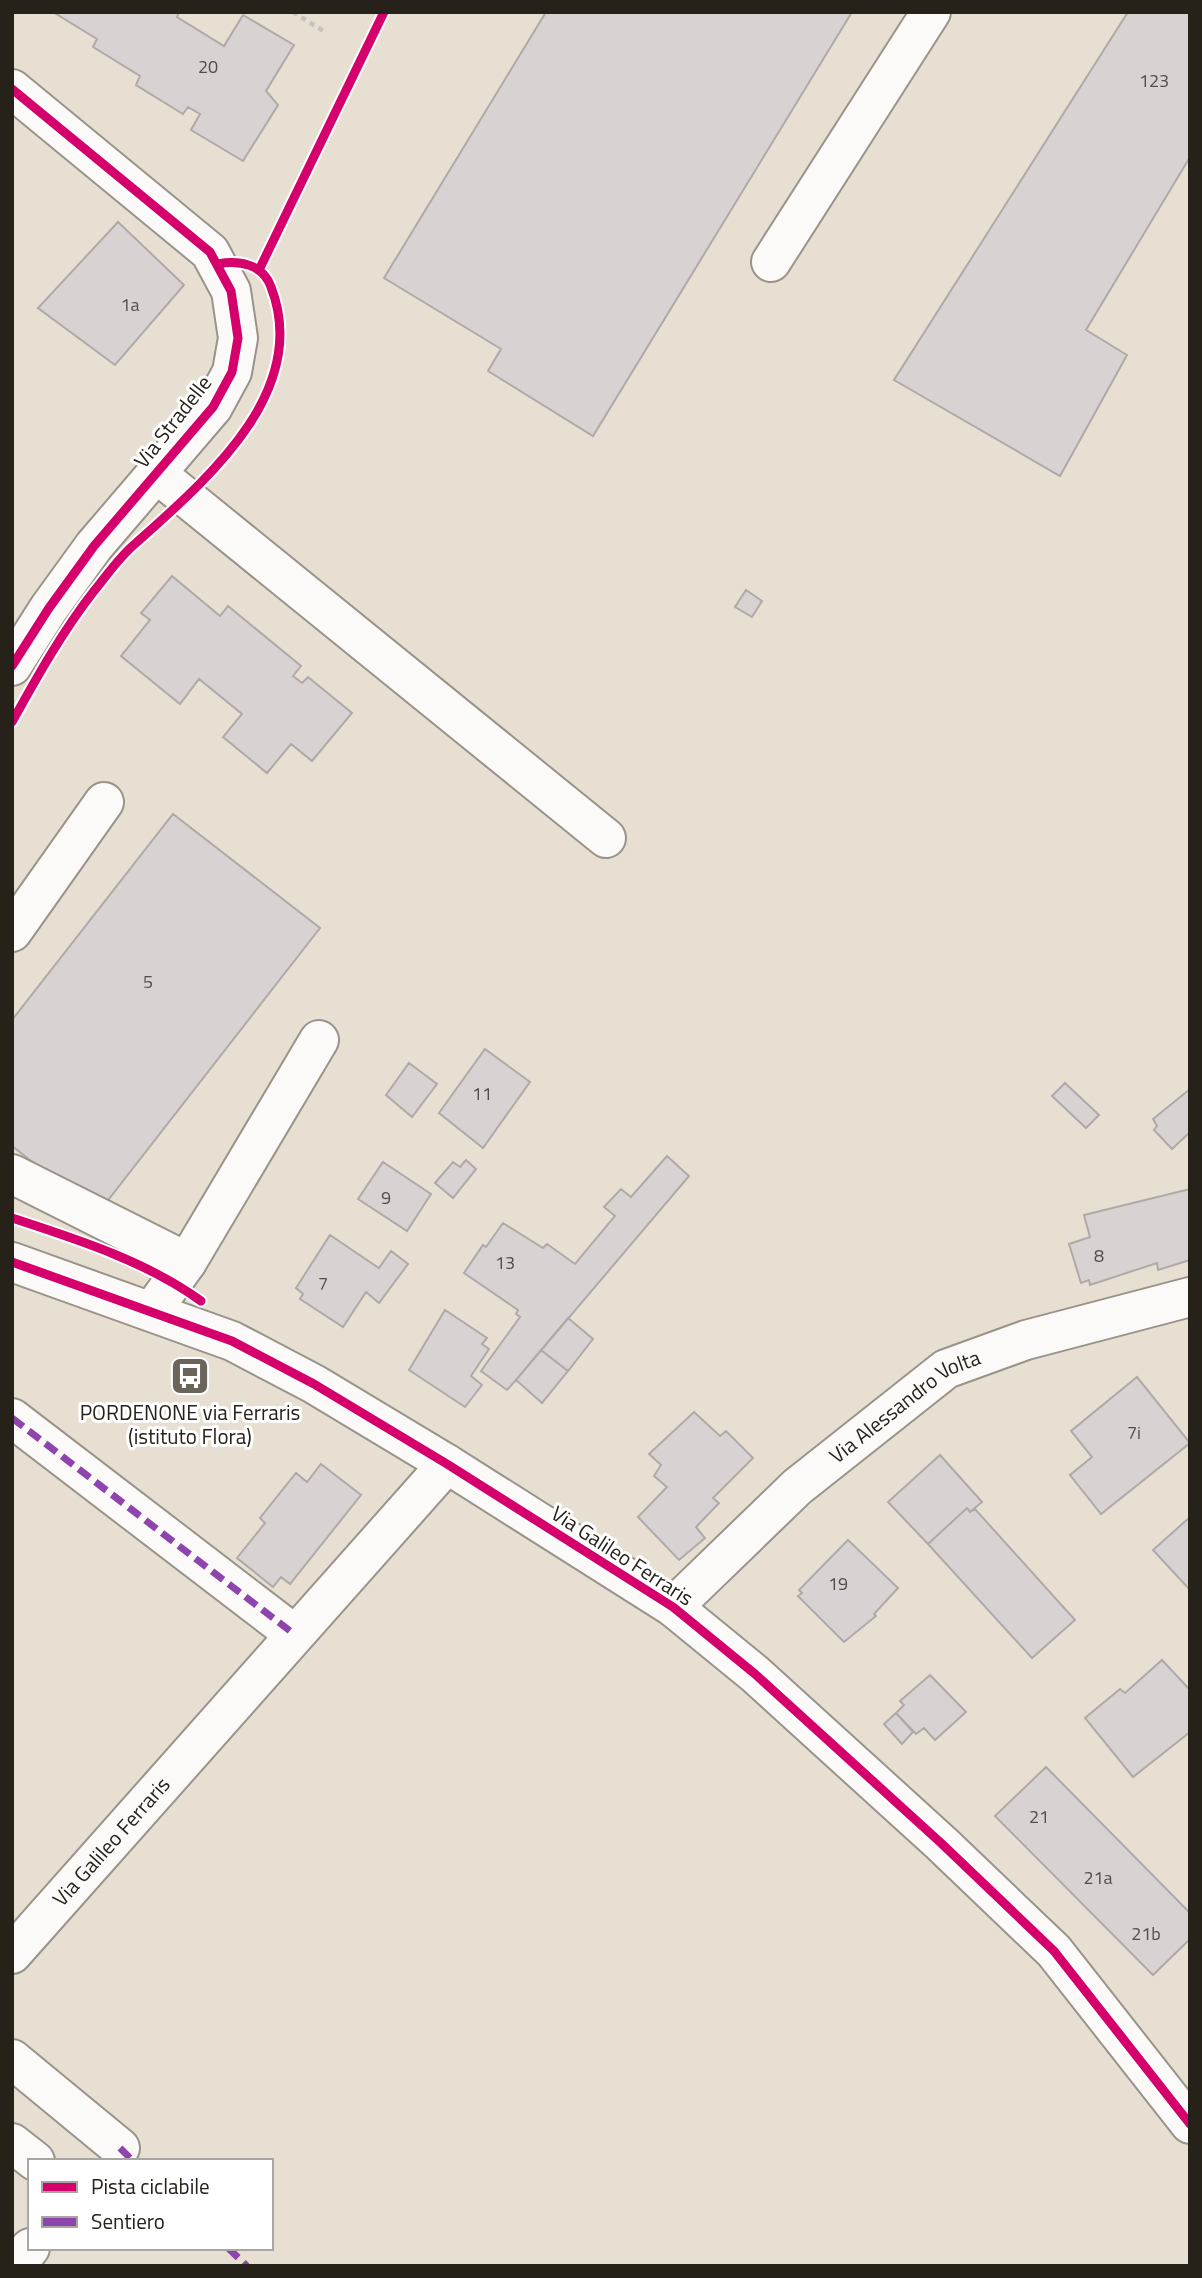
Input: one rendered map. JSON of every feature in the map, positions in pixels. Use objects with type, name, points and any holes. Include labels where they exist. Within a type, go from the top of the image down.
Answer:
[{"type":"street","points":[[771,262],[931,12]]},
{"type":"street","name":"Via Stradelle","points":[[12,89],[200,241],[226,276],[238,325],[232,372],[213,407],[94,546],[49,608],[12,666]]},
{"type":"street","points":[[156,473],[606,838]]},
{"type":"street","points":[[12,932],[104,802]]},
{"type":"street","points":[[152,1311],[187,1262],[319,1040]]},
{"type":"street","points":[[12,1174],[187,1262]]},
{"type":"street","name":"Via Galileo Ferraris","points":[[12,1262],[232,1341],[314,1384],[447,1464],[673,1607],[765,1682],[942,1843],[1054,1951],[1190,2124]]},
{"type":"street","name":"Via Alessandro Volta","points":[[673,1607],[797,1487],[946,1369],[1026,1340],[1190,1297]]},
{"type":"street","points":[[12,1418],[294,1634]]},
{"type":"street","name":"Via Galileo Ferraris","points":[[12,1954],[447,1464]]},
{"type":"street","points":[[12,2059],[120,2148]]},
{"type":"street","points":[[12,2143],[32,2159]]},
{"type":"street","points":[[16,2266],[28,2250]]},
{"type":"path","points":[[292,12],[325,32]]},
{"type":"building","points":[[53,12],[179,12],[177,17],[224,46],[243,15],[294,45],[266,91],[278,105],[243,161],[191,130],[200,114],[188,107],[183,114],[136,85],[140,76],[93,47],[97,39]]},
{"type":"building","points":[[546,12],[852,12],[593,436],[488,371],[501,349],[384,278]]},
{"type":"building","points":[[1128,12],[1190,12],[1190,157],[1086,330],[1127,355],[1060,476],[894,380]]},
{"type":"building","points":[[118,222],[184,285],[115,365],[38,308]]},
{"type":"building","points":[[172,576],[220,616],[228,606],[301,666],[293,676],[302,683],[308,677],[352,713],[312,761],[291,744],[267,773],[223,737],[242,714],[199,679],[180,704],[121,656],[150,620],[141,613]]},
{"type":"building","points":[[746,590],[762,601],[752,617],[735,607]]},
{"type":"building","points":[[173,814],[320,928],[98,1213],[12,1146],[12,1020]]},
{"type":"building","points":[[485,1049],[530,1082],[483,1148],[439,1113]]},
{"type":"building","points":[[409,1063],[437,1084],[412,1117],[386,1095]]},
{"type":"building","points":[[1065,1083],[1099,1115],[1086,1128],[1052,1096]]},
{"type":"building","points":[[1190,1089],[1190,1132],[1172,1149],[1154,1130],[1157,1126],[1153,1119]]},
{"type":"building","points":[[667,1156],[689,1176],[516,1380],[507,1390],[481,1371],[520,1317],[516,1314],[518,1310],[464,1273],[483,1245],[486,1247],[503,1223],[543,1248],[547,1244],[575,1264],[615,1216],[604,1207],[621,1189],[631,1197]]},
{"type":"building","points":[[466,1160],[476,1169],[453,1198],[435,1183],[453,1162],[460,1167]]},
{"type":"building","points":[[383,1162],[431,1194],[407,1231],[358,1199]]},
{"type":"building","points":[[1190,1189],[1190,1260],[1158,1270],[1157,1263],[1090,1285],[1089,1280],[1081,1283],[1069,1244],[1090,1237],[1084,1215]]},
{"type":"building","points":[[330,1235],[379,1268],[391,1251],[408,1264],[379,1303],[366,1292],[343,1327],[300,1299],[303,1294],[296,1288]]},
{"type":"building","points":[[445,1310],[487,1338],[482,1344],[489,1349],[471,1376],[482,1385],[465,1407],[409,1370]]},
{"type":"building","points":[[568,1318],[593,1339],[568,1371],[541,1350]]},
{"type":"building","points":[[541,1350],[568,1371],[542,1403],[516,1380]]},
{"type":"building","points":[[1137,1377],[1190,1443],[1101,1514],[1070,1475],[1092,1457],[1071,1431]]},
{"type":"building","points":[[694,1412],[720,1436],[726,1431],[753,1458],[713,1498],[719,1503],[696,1527],[705,1538],[679,1560],[638,1517],[667,1487],[654,1476],[661,1465],[649,1454]]},
{"type":"building","points":[[940,1455],[982,1502],[970,1512],[967,1508],[928,1544],[888,1502]]},
{"type":"building","points":[[321,1464],[361,1495],[290,1584],[281,1577],[273,1587],[237,1558],[265,1523],[260,1518],[296,1473],[307,1482]]},
{"type":"building","points":[[967,1508],[970,1512],[975,1509],[1075,1620],[1032,1658],[928,1544]]},
{"type":"building","points":[[1190,1517],[1190,1590],[1153,1550]]},
{"type":"building","points":[[848,1540],[898,1588],[874,1614],[876,1616],[844,1642],[798,1596],[802,1593],[799,1590]]},
{"type":"building","points":[[1162,1660],[1190,1690],[1190,1732],[1133,1777],[1085,1718],[1120,1689],[1125,1693]]},
{"type":"building","points":[[930,1675],[966,1712],[935,1740],[924,1728],[916,1734],[896,1713],[904,1705],[900,1701]]},
{"type":"building","points":[[896,1713],[913,1732],[902,1744],[884,1724]]},
{"type":"building","points":[[1046,1767],[1190,1913],[1190,1939],[1153,1975],[995,1816]]},
{"type":"marked path","points":[[12,1418],[294,1634]]},
{"type":"marked path","points":[[120,2148],[131,2159]]},
{"type":"marked path","points":[[230,2250],[247,2266]]},
{"type":"cycle path","points":[[259,270],[384,12]]},
{"type":"cycle path","points":[[12,89],[210,252],[231,291],[238,338],[232,372],[213,407],[94,546],[49,608],[12,666]]},
{"type":"cycle path","points":[[12,722],[40,672],[94,591],[125,554],[219,463],[244,432],[264,398],[277,363],[280,326],[271,287],[262,273],[249,265],[218,264]]},
{"type":"cycle path","points":[[12,1218],[134,1263],[201,1301]]},
{"type":"cycle path","points":[[12,1262],[232,1341],[314,1384],[447,1464],[673,1607],[755,1674],[941,1843],[1054,1951],[1190,2124]]},
{"type":"place","name":"PORDENONE via Ferraris (istituto Flora)","points":[[190,1376]]}]
